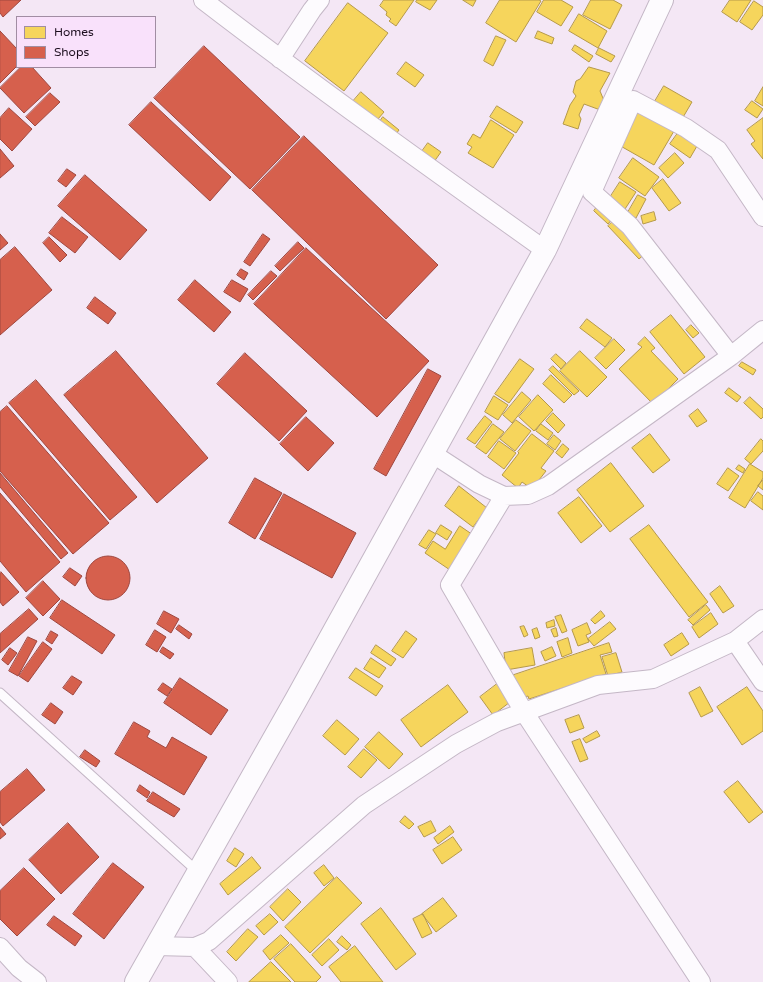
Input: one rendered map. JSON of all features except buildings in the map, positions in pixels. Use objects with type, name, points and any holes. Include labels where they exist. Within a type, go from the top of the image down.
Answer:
[{"type":"street","points":[[203,0],[394,143],[545,250]]},
{"type":"street","points":[[280,59],[320,0]]},
{"type":"street","points":[[136,982],[433,454],[545,250],[661,1]]},
{"type":"street","points":[[731,356],[630,226],[592,192],[633,100],[686,128],[718,150],[763,217]]},
{"type":"street","points":[[433,454],[479,484],[504,496],[528,495],[548,486],[731,356],[763,330]]},
{"type":"street","points":[[504,496],[450,585],[524,712],[701,982]]},
{"type":"street","points":[[156,946],[195,947],[210,941],[364,804],[456,744],[497,722],[598,685],[653,679],[735,641],[763,619]]},
{"type":"street","points":[[735,641],[763,682]]},
{"type":"street","points":[[0,947],[19,968],[37,982]]},
{"type":"street","points":[[195,947],[228,982]]},
{"type":"lane","points":[[0,693],[198,872]]}]
